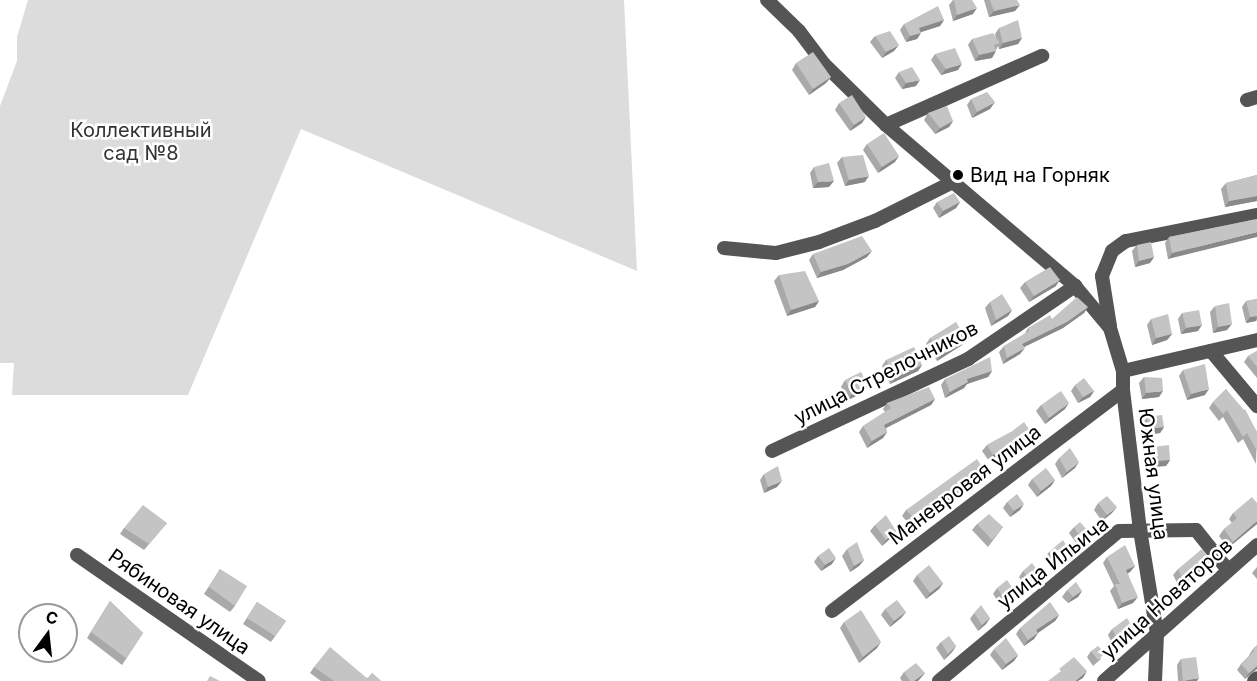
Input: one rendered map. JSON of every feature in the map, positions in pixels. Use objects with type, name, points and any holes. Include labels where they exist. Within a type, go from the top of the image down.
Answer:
[{"type":"street","name":"Южная улица","points":[[767,0],[799,30],[824,64],[886,125],[1075,286],[1110,328],[1123,371],[1122,390],[1140,530],[1157,634],[1155,681]]},
{"type":"street","points":[[886,125],[1042,56]]},
{"type":"street","points":[[724,248],[776,253],[819,242],[875,221],[953,182]]},
{"type":"street","points":[[1110,328],[1102,276],[1112,251],[1125,241],[1257,215]]},
{"type":"street","name":"улица Стрелочников","points":[[772,451],[968,358],[1075,286]]},
{"type":"street","points":[[1123,371],[1257,340]]},
{"type":"street","points":[[1211,351],[1257,406]]},
{"type":"street","name":"Маневровая улица","points":[[832,611],[1122,390]]},
{"type":"street","name":"улица Ильича","points":[[939,681],[1119,531],[1196,530],[1228,570]]},
{"type":"street","name":"улица Новаторов","points":[[1104,681],[1257,545]]},
{"type":"street","name":"Рябиновая улица","points":[[77,555],[259,681]]},
{"type":"green space","name":"Коллективный сад №8","points":[[28,0],[624,0],[637,271],[301,129],[188,395],[12,395],[14,363],[0,363],[0,106],[17,61],[17,37]]},
{"type":"building","points":[[954,0],[972,0],[977,8],[957,15]]},
{"type":"building","points":[[990,0],[1017,0],[1020,5],[994,11]]},
{"type":"building","points":[[938,6],[944,20],[919,28],[921,33],[910,36],[904,24]]},
{"type":"building","points":[[1018,20],[1022,38],[1003,43],[999,28]]},
{"type":"building","points":[[890,31],[899,45],[886,52],[875,36]]},
{"type":"building","points":[[993,33],[1000,43],[994,45],[996,51],[979,55],[972,39]]},
{"type":"building","points":[[955,48],[962,64],[946,69],[935,54]]},
{"type":"building","points":[[813,52],[831,77],[813,89],[796,63]]},
{"type":"building","points":[[912,67],[920,80],[906,83],[899,72]]},
{"type":"building","points":[[987,92],[995,102],[977,112],[971,99]]},
{"type":"building","points":[[852,95],[866,117],[854,125],[839,103]]},
{"type":"building","points":[[947,106],[953,121],[940,128],[928,113]]},
{"type":"building","points":[[884,133],[899,156],[882,167],[867,144]]},
{"type":"building","points":[[863,155],[869,176],[849,180],[842,157]]},
{"type":"building","points":[[829,163],[834,181],[818,182],[814,167]]},
{"type":"building","points":[[1257,175],[1257,196],[1229,201],[1226,183]]},
{"type":"building","points":[[954,193],[960,202],[943,211],[937,202]]},
{"type":"building","points":[[1257,219],[1257,232],[1172,253],[1169,237]]},
{"type":"building","points":[[862,236],[872,251],[848,264],[821,272],[813,254]]},
{"type":"building","points":[[1151,242],[1154,257],[1139,261],[1137,245]]},
{"type":"building","points":[[1050,267],[1060,280],[1034,296],[1025,282]]},
{"type":"building","points":[[805,271],[819,301],[791,310],[779,275]]},
{"type":"building","points":[[1002,294],[1012,310],[996,320],[990,302]]},
{"type":"building","points":[[1077,297],[1088,307],[1067,322],[1022,344],[1025,348],[1007,358],[1004,346],[1050,315],[1052,319]]},
{"type":"building","points":[[1257,299],[1257,316],[1250,317],[1246,301]]},
{"type":"building","points":[[1229,303],[1232,324],[1218,327],[1215,306]]},
{"type":"building","points":[[1199,310],[1202,325],[1186,328],[1182,313]]},
{"type":"building","points":[[1168,314],[1172,334],[1156,338],[1151,319]]},
{"type":"building","points":[[956,322],[966,339],[941,355],[930,338]]},
{"type":"building","points":[[914,347],[922,365],[895,378],[886,360]]},
{"type":"building","points":[[1257,351],[1257,367],[1248,356]]},
{"type":"building","points":[[990,357],[992,371],[967,379],[968,382],[950,392],[945,379]]},
{"type":"building","points":[[1205,364],[1209,389],[1191,394],[1183,370]]},
{"type":"building","points":[[861,372],[868,385],[852,394],[845,380]]},
{"type":"building","points":[[1144,377],[1162,378],[1163,391],[1146,393]]},
{"type":"building","points":[[1084,378],[1094,391],[1083,397],[1075,385]]},
{"type":"building","points":[[929,387],[935,399],[884,425],[887,432],[872,441],[863,426],[891,408],[887,403]]},
{"type":"building","points":[[1226,389],[1245,409],[1257,432],[1257,451],[1247,433],[1243,437],[1227,410],[1223,414],[1213,402]]},
{"type":"building","points":[[1061,391],[1069,403],[1049,418],[1041,405]]},
{"type":"building","points":[[1162,415],[1164,427],[1149,429],[1147,417]]},
{"type":"building","points":[[1024,422],[1031,432],[993,455],[987,445]]},
{"type":"building","points":[[1169,445],[1170,460],[1155,461],[1154,447]]},
{"type":"building","points":[[1070,448],[1079,462],[1067,472],[1059,458]]},
{"type":"building","points":[[977,459],[985,471],[959,487],[960,490],[943,502],[940,499],[915,519],[906,510]]},
{"type":"building","points":[[778,466],[782,481],[768,487],[764,474]]},
{"type":"building","points":[[1046,468],[1055,480],[1041,491],[1032,479]]},
{"type":"building","points":[[1017,494],[1024,504],[1014,511],[1007,502]]},
{"type":"building","points":[[1107,496],[1117,507],[1107,515],[1098,503]]},
{"type":"building","points":[[1252,497],[1257,503],[1257,521],[1233,542],[1224,529],[1237,518],[1233,513]]},
{"type":"building","points":[[143,505],[167,523],[149,544],[124,528]]},
{"type":"building","points":[[989,514],[1003,527],[992,540],[977,524]]},
{"type":"building","points":[[886,515],[896,531],[886,540],[875,525]]},
{"type":"building","points":[[1080,522],[1088,531],[1080,537],[1074,527]]},
{"type":"building","points":[[1063,540],[1069,550],[1055,562],[1049,552]]},
{"type":"building","points":[[857,542],[864,560],[854,566],[847,549]]},
{"type":"building","points":[[1125,545],[1135,566],[1126,570],[1138,597],[1122,603],[1115,584],[1120,584],[1107,557]]},
{"type":"building","points":[[829,548],[836,558],[825,565],[818,556]]},
{"type":"building","points":[[1202,549],[1210,560],[1184,582],[1178,569]]},
{"type":"building","points":[[1032,563],[1039,573],[1029,579],[1023,571]]},
{"type":"building","points":[[929,565],[943,583],[930,593],[917,575]]},
{"type":"building","points":[[220,569],[247,586],[235,606],[209,587]]},
{"type":"building","points":[[1007,580],[1016,593],[1006,601],[997,588]]},
{"type":"building","points":[[1076,582],[1082,591],[1073,597],[1067,590]]},
{"type":"building","points":[[897,600],[906,612],[894,621],[885,609]]},
{"type":"building","points":[[110,601],[143,633],[126,658],[91,632]]},
{"type":"building","points":[[257,602],[286,621],[275,636],[247,618]]},
{"type":"building","points":[[1050,602],[1059,615],[1036,630],[1038,633],[1028,640],[1020,628]]},
{"type":"building","points":[[981,605],[990,618],[982,625],[974,613]]},
{"type":"building","points":[[861,610],[881,642],[863,657],[844,622]]},
{"type":"building","points":[[1127,618],[1134,630],[1118,641],[1112,629]]},
{"type":"building","points":[[949,636],[956,646],[948,654],[941,642]]},
{"type":"building","points":[[1006,638],[1018,655],[1006,664],[994,649]]},
{"type":"building","points":[[1257,645],[1257,666],[1249,673],[1241,664]]},
{"type":"building","points":[[1098,646],[1105,653],[1098,660],[1091,651]]},
{"type":"building","points":[[330,647],[368,679],[372,673],[381,681],[334,681],[314,667]]},
{"type":"building","points":[[1074,657],[1087,671],[1075,681],[1048,681],[1061,671],[1059,669]]},
{"type":"building","points":[[1196,657],[1199,678],[1183,681],[1181,659]]},
{"type":"building","points":[[916,663],[925,673],[914,681],[910,681],[904,672]]},
{"type":"building","points":[[210,676],[220,681],[207,681]]},
{"type":"place","name":"Вид на Горняк","points":[[958,175]]}]
